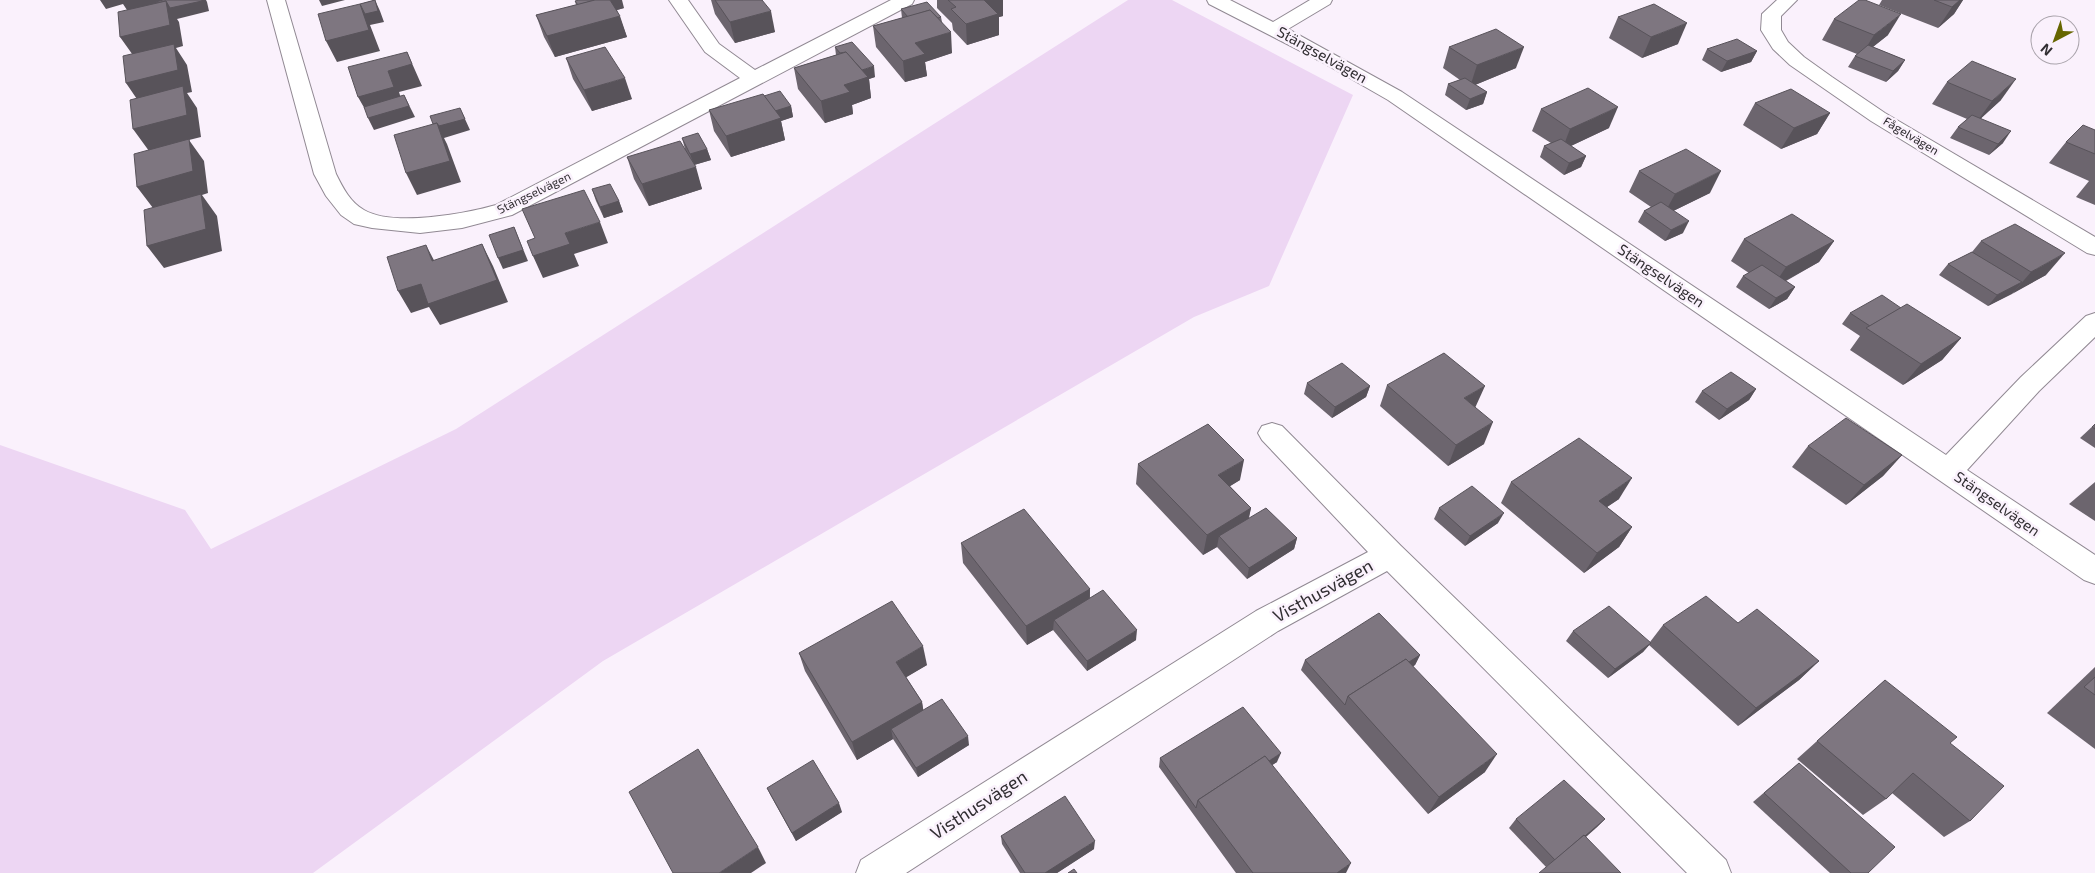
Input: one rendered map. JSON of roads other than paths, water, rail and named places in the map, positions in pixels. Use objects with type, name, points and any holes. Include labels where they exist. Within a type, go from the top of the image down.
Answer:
[{"type":"street","name":"Stängselvägen","points":[[276,0],[325,174],[338,199],[355,214],[376,222],[413,226],[471,220],[504,210],[905,0]]},
{"type":"street","points":[[678,0],[712,48],[754,80]]},
{"type":"street","name":"Stängselvägen","points":[[1216,0],[1275,29],[1394,96],[2095,571]]},
{"type":"street","points":[[1275,29],[1324,0]]},
{"type":"street","name":"Fågelvägen","points":[[1788,0],[1772,14],[1771,30],[1780,45],[1797,61],[1878,117],[2095,247]]},
{"type":"street","points":[[1950,471],[2030,384],[2095,322]]},
{"type":"street","points":[[1272,433],[1390,555]]},
{"type":"street","name":"Visthusvägen","points":[[874,873],[1267,621],[1390,555],[1714,873]]}]
